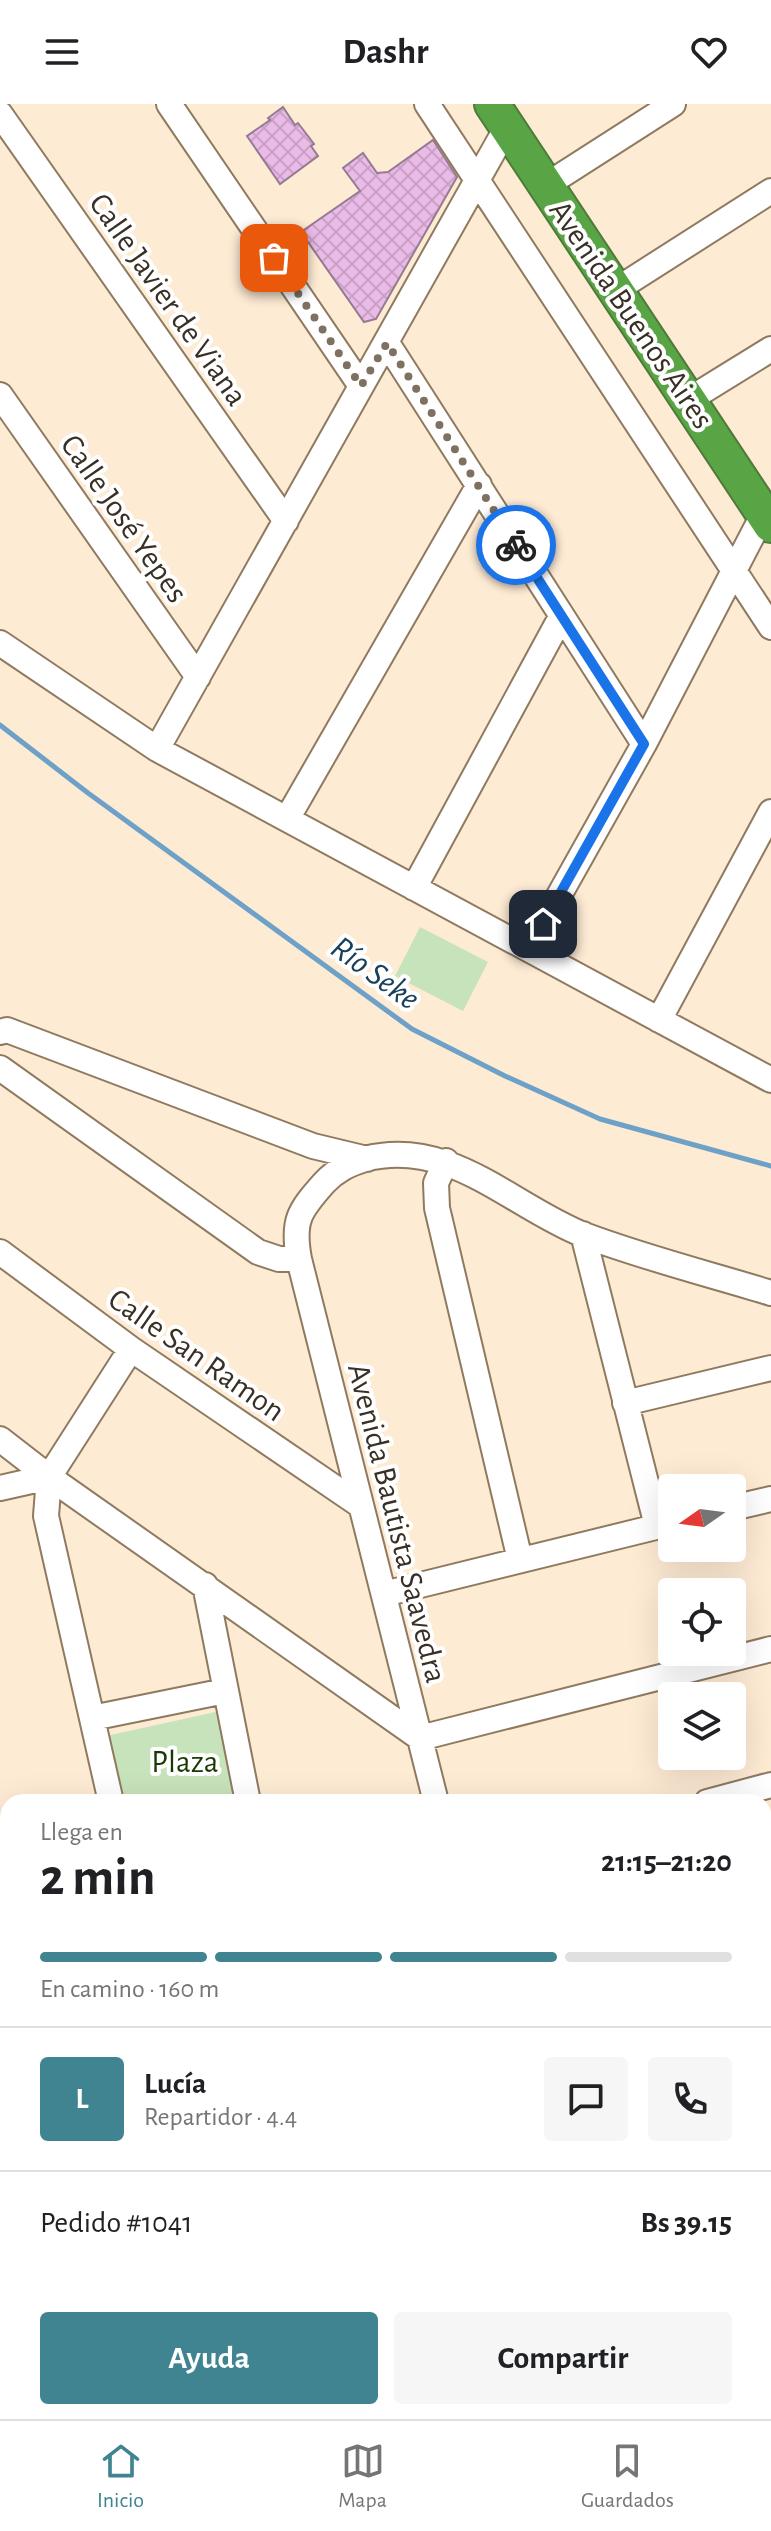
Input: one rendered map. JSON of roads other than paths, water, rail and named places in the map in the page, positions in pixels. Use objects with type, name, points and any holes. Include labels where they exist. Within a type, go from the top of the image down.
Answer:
[{"type":"highway","name":"Avenida Buenos Aires","points":[[499,116],[769,515]]},
{"type":"street","points":[[169,104],[361,386]]},
{"type":"street","points":[[427,104],[771,627]]},
{"type":"street","points":[[545,186],[673,104]]},
{"type":"street","name":"Calle Javier de Viana","points":[[0,114],[286,521]]},
{"type":"street","points":[[157,749],[479,180],[499,116]]},
{"type":"street","points":[[616,290],[771,191]]},
{"type":"street","points":[[387,343],[644,744]]},
{"type":"street","points":[[690,399],[771,349]]},
{"type":"street","name":"Calle José Yepes","points":[[0,395],[198,677]]},
{"type":"street","points":[[287,819],[479,485]]},
{"type":"street","points":[[529,949],[769,515]]},
{"type":"street","points":[[414,888],[561,617]]},
{"type":"street","points":[[0,643],[157,749],[771,1080]]},
{"type":"street","points":[[659,1020],[771,812]]},
{"type":"street","points":[[0,1032],[7,1030],[313,1146],[367,1159],[384,1154],[446,1161],[583,1234],[771,1293]]},
{"type":"street","points":[[0,1068],[258,1252],[279,1259],[299,1259]]},
{"type":"street","name":"Avenida Bautista Saavedra","points":[[367,1159],[334,1172],[305,1205],[296,1220],[299,1259],[434,1794]]},
{"type":"street","points":[[446,1161],[436,1183],[437,1208],[520,1560]]},
{"type":"street","points":[[583,1234],[625,1403],[658,1505]]},
{"type":"street","name":"Calle San Ramon","points":[[0,1252],[131,1349],[360,1505]]},
{"type":"street","points":[[109,1794],[46,1516],[49,1477],[131,1349]]},
{"type":"street","points":[[625,1403],[771,1368]]},
{"type":"street","points":[[0,1439],[49,1477],[420,1738],[771,1649]]},
{"type":"street","points":[[0,1488],[49,1477]]},
{"type":"street","points":[[746,1505],[771,1499]]},
{"type":"street","points":[[384,1594],[658,1526]]},
{"type":"street","points":[[205,1585],[246,1794]]},
{"type":"street","points":[[92,1718],[225,1691]]},
{"type":"street","points":[[739,1794],[771,1785]]},
{"type":"waterway","name":"Río Seke","points":[[0,725],[88,793],[412,1029],[600,1119],[771,1166]]},
{"type":"park label","name":"Plaza","points":[[185,1761]]}]
